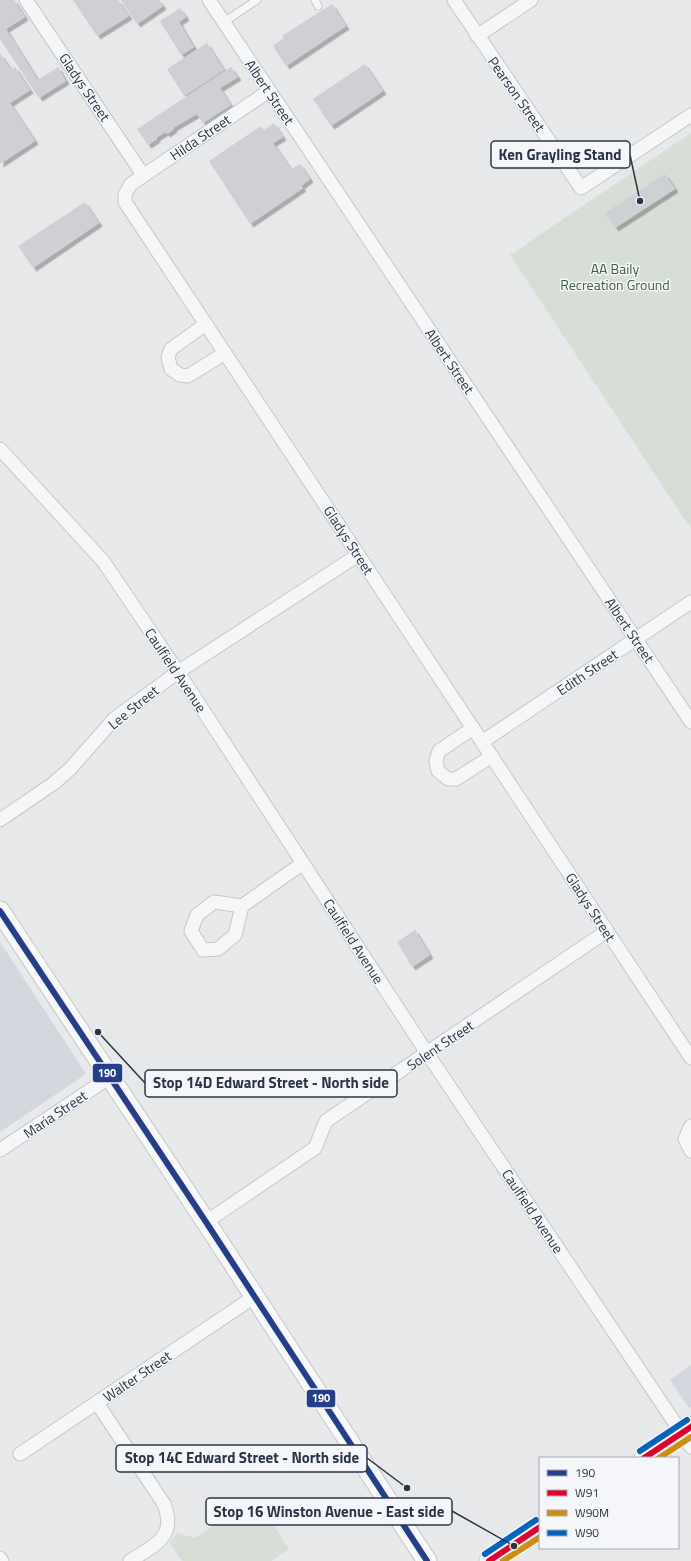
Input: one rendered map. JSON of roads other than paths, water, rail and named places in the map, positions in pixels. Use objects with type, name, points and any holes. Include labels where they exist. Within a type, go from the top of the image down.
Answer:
[{"type":"street","name":"Gladys Street","points":[[26,0],[143,175]]},
{"type":"street","name":"Albert Street","points":[[209,0],[691,722]]},
{"type":"street","name":"Pearson Street","points":[[454,0],[581,188],[691,115]]},
{"type":"street","points":[[477,36],[531,0]]},
{"type":"street","name":"Hilda Street","points":[[131,184],[269,90]]},
{"type":"street","name":"Gladys Street","points":[[131,184],[125,194],[125,202],[691,1058]]},
{"type":"street","points":[[206,324],[171,349],[168,357],[171,369],[180,375],[188,376],[224,353]]},
{"type":"street","name":"Caulfield Avenue","points":[[0,449],[103,562],[178,672],[427,1053],[688,1436]]},
{"type":"street","name":"Lee Street","points":[[0,820],[54,783],[70,769],[115,718],[178,672],[358,555]]},
{"type":"street","name":"Edith Street","points":[[482,742],[691,602]]},
{"type":"street","points":[[473,728],[439,752],[436,761],[438,771],[448,779],[456,779],[492,756]]},
{"type":"street","points":[[242,906],[303,863]]},
{"type":"street","points":[[0,911],[206,1222],[427,1561]]},
{"type":"street","name":"Solent Street","points":[[206,1222],[315,1148],[326,1121],[607,931]]},
{"type":"street","name":"Maria Street","points":[[0,1150],[110,1077]]},
{"type":"street","points":[[691,1126],[685,1139],[691,1151]]},
{"type":"street","name":"Walter Street","points":[[20,1454],[254,1297]]},
{"type":"street","points":[[97,1403],[164,1504],[169,1517],[167,1530],[161,1541],[130,1561]]},
{"type":"street","points":[[646,1457],[688,1436]]},
{"type":"street","points":[[489,1561],[539,1528]]},
{"type":"lane","points":[[224,22],[253,1]]},
{"type":"place","name":"Ken Grayling Stand","points":[[640,201]]},
{"type":"place","name":"Stop 14D Edward Street - North side","points":[[98,1032]]},
{"type":"place","name":"Stop 14C Edward Street - North side","points":[[407,1488]]},
{"type":"place","name":"Stop 16 Winston Avenue - East side","points":[[514,1546]]},
{"type":"park label","name":"AA Baily Recreation Ground","points":[[615,276]]}]
